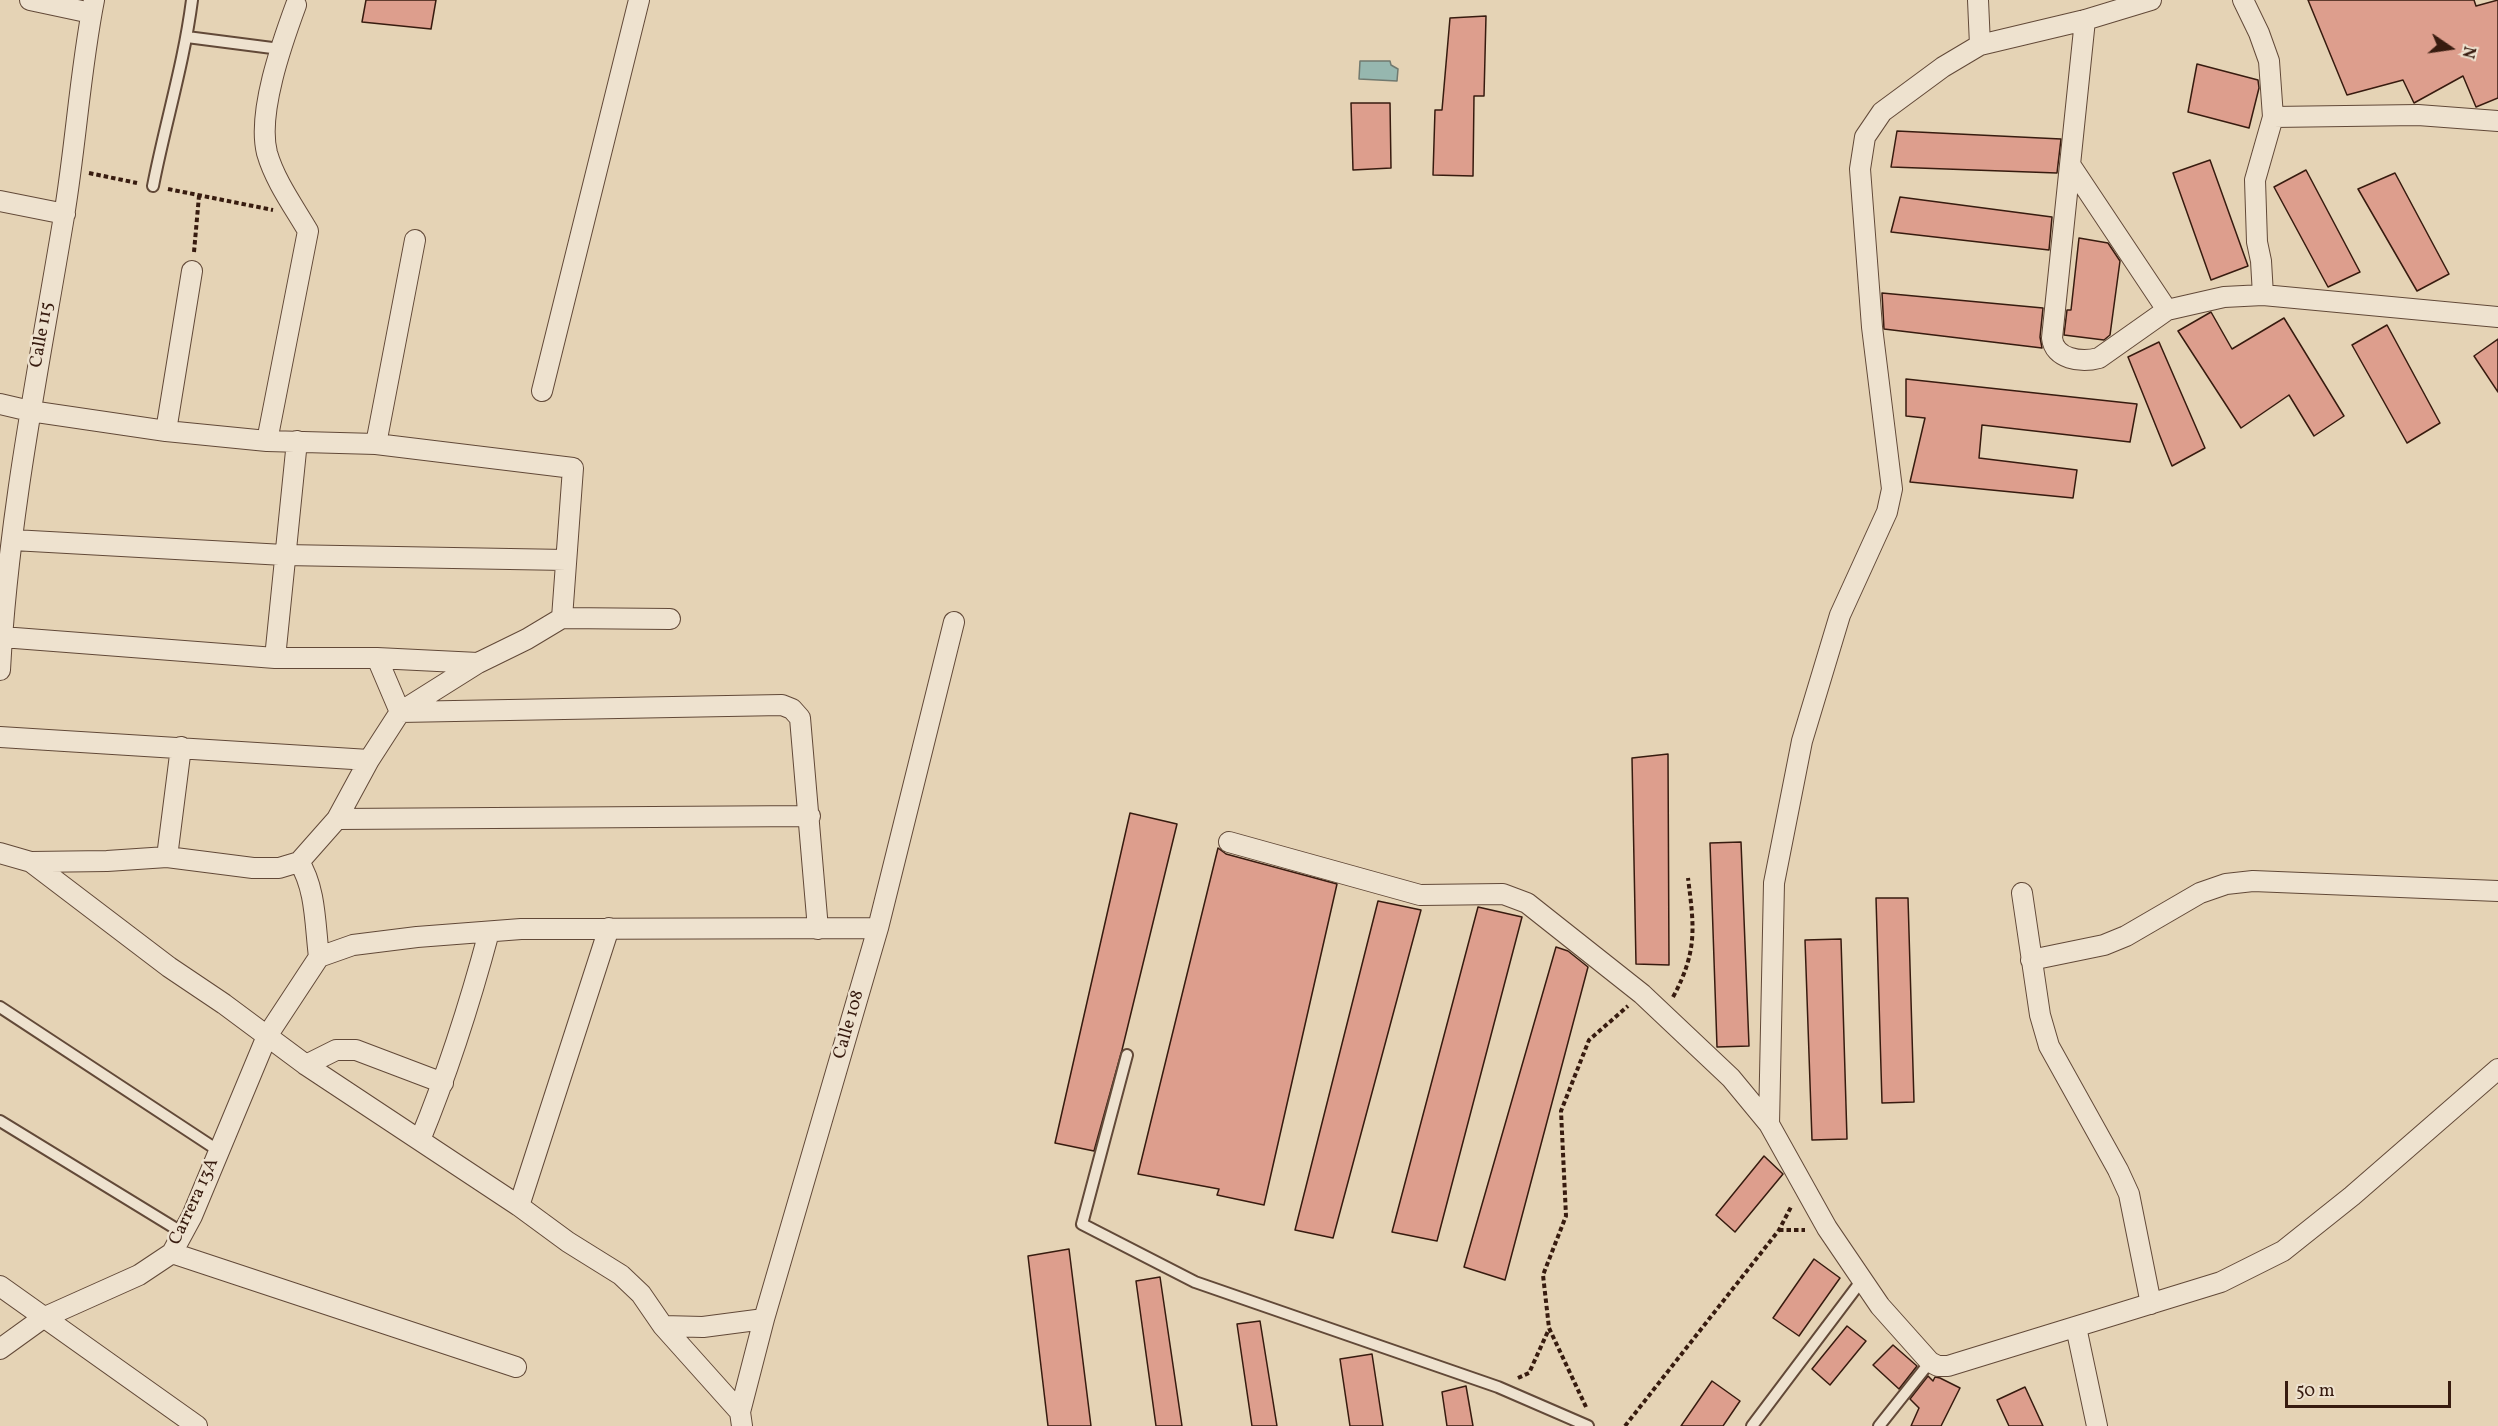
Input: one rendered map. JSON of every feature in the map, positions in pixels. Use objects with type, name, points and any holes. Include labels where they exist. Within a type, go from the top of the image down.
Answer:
[{"type":"street","points":[[30,0],[92,7]]},
{"type":"street","points":[[542,391],[639,0]]},
{"type":"street","points":[[1978,0],[1980,45]]},
{"type":"street","points":[[1769,1124],[1774,883],[1802,741],[1840,615],[1887,512],[1892,489],[1872,327],[1860,169],[1865,136],[1882,112],[1943,67],[1980,45],[2085,20],[2151,0]]},
{"type":"street","points":[[2242,0],[2259,33],[2269,61],[2273,117],[2255,180],[2257,242],[2261,261],[2263,295]]},
{"type":"street","points":[[267,441],[308,231],[281,185],[267,153],[264,123],[280,49],[296,5]]},
{"type":"street","name":"Calle 115","points":[[0,670],[2,602],[13,540],[30,411],[65,214],[92,7]]},
{"type":"street","points":[[2085,20],[2053,346],[2058,353],[2088,361],[2099,358],[2167,310],[2224,297],[2263,295],[2498,317]]},
{"type":"street","points":[[2273,117],[2418,115],[2498,121]]},
{"type":"street","points":[[2071,166],[2167,310]]},
{"type":"street","points":[[0,201],[65,214]]},
{"type":"street","points":[[376,444],[415,240]]},
{"type":"street","points":[[166,431],[192,271]]},
{"type":"street","points":[[0,404],[30,411],[166,431],[267,441],[376,444],[573,468],[562,618]]},
{"type":"street","points":[[275,658],[297,441]]},
{"type":"street","points":[[13,540],[284,555],[566,560]]},
{"type":"street","points":[[0,853],[30,862],[107,861],[167,857],[253,868],[279,868],[299,862],[338,819],[369,760],[400,712],[478,663],[527,639],[562,618],[670,619]]},
{"type":"street","name":"Calle 108","points":[[741,1419],[764,1319],[878,928],[954,622]]},
{"type":"street","points":[[2,637],[275,658],[377,658],[478,663]]},
{"type":"street","points":[[377,658],[400,712]]},
{"type":"street","points":[[400,712],[782,705],[792,709],[800,718],[818,929]]},
{"type":"street","points":[[0,736],[369,760]]},
{"type":"street","points":[[167,857],[181,747]]},
{"type":"street","points":[[338,819],[810,816]]},
{"type":"street","points":[[1229,842],[1420,895],[1503,894],[1527,903],[1642,994],[1731,1078],[1769,1124],[1827,1228],[1880,1306],[1930,1362],[1938,1366],[1948,1366],[2221,1282],[2283,1251],[2352,1196],[2498,1069]]},
{"type":"street","points":[[30,862],[169,967],[306,1065],[519,1206],[568,1242],[621,1275],[641,1294],[663,1326],[741,1419]]},
{"type":"street","points":[[299,862],[305,871],[310,887],[319,957],[353,945],[417,937],[521,929],[878,928]]},
{"type":"street","points":[[2031,960],[2104,945],[2126,936],[2200,893],[2226,884],[2253,881],[2498,891]]},
{"type":"street","points":[[2022,893],[2040,1014],[2049,1046],[2129,1194],[2151,1304]]},
{"type":"street","points":[[519,1206],[609,928]]},
{"type":"street","points":[[420,1140],[443,1083],[472,997],[489,932]]},
{"type":"street","name":"Carrera 13A","points":[[0,1349],[43,1318],[140,1275],[172,1253],[219,1151],[267,1036],[319,957]]},
{"type":"street","points":[[306,1065],[336,1050],[356,1050],[443,1083]]},
{"type":"street","points":[[172,1253],[516,1367]]},
{"type":"street","points":[[0,1286],[196,1426]]},
{"type":"street","points":[[663,1326],[703,1327],[764,1319]]},
{"type":"street","points":[[2076,1327],[2097,1426]]},
{"type":"lane","points":[[153,186],[166,120],[187,37],[192,0]]},
{"type":"lane","points":[[187,37],[280,49]]},
{"type":"lane","points":[[0,1007],[219,1151]]},
{"type":"lane","points":[[1127,1055],[1082,1224],[1195,1282],[1589,1421]]},
{"type":"lane","points":[[0,1121],[183,1233]]},
{"type":"lane","points":[[1752,1426],[1862,1280]]},
{"type":"lane","points":[[1879,1426],[1930,1362]]},
{"type":"path","points":[[71,169],[299,215]]},
{"type":"path","points":[[192,271],[198,196]]},
{"type":"path","points":[[1664,1013],[1675,993],[1691,953],[1695,927],[1688,878]]},
{"type":"path","points":[[1589,1421],[1549,1328],[1543,1275],[1566,1216],[1561,1111],[1589,1040],[1642,994]]},
{"type":"path","points":[[1625,1426],[1779,1230],[1790,1210],[1798,1177]]},
{"type":"path","points":[[1498,1387],[1530,1373],[1549,1328]]},
{"type":"water","points":[[1360,61],[1390,61],[1391,65],[1398,69],[1397,81],[1359,79]]},
{"type":"building","points":[[366,0],[436,0],[431,29],[362,22]]},
{"type":"building","points":[[2308,0],[2474,0],[2476,6],[2498,0],[2498,98],[2476,107],[2463,76],[2414,103],[2403,80],[2347,95]]},
{"type":"building","points":[[1486,16],[1484,96],[1474,96],[1473,176],[1433,175],[1435,110],[1442,110],[1450,18]]},
{"type":"building","points":[[2197,64],[2258,80],[2259,88],[2249,128],[2188,112]]},
{"type":"building","points":[[1351,103],[1390,103],[1391,168],[1353,170]]},
{"type":"building","points":[[1897,131],[2061,139],[2057,173],[1891,167]]},
{"type":"building","points":[[2210,160],[2248,266],[2211,280],[2173,173]]},
{"type":"building","points":[[2306,170],[2360,272],[2328,287],[2274,187]]},
{"type":"building","points":[[2395,173],[2449,274],[2417,291],[2358,189]]},
{"type":"building","points":[[1900,197],[2052,217],[2049,250],[1891,232]]},
{"type":"building","points":[[2079,238],[2108,243],[2120,261],[2110,335],[2104,340],[2064,335],[2067,310],[2071,310]]},
{"type":"building","points":[[1882,293],[2043,308],[2040,337],[2042,348],[1884,329]]},
{"type":"building","points":[[2211,312],[2232,349],[2284,318],[2344,416],[2314,436],[2289,395],[2241,428],[2178,331]]},
{"type":"building","points":[[2387,325],[2440,423],[2407,443],[2352,345]]},
{"type":"building","points":[[2498,339],[2498,392],[2474,356]]},
{"type":"building","points":[[2159,342],[2205,448],[2172,466],[2128,357]]},
{"type":"building","points":[[1906,379],[2137,404],[2130,442],[1982,425],[1979,458],[2077,470],[2073,498],[1910,482],[1925,418],[1906,416]]},
{"type":"building","points":[[1668,754],[1669,965],[1636,964],[1632,758]]},
{"type":"building","points":[[1130,813],[1177,824],[1122,1050],[1094,1151],[1055,1143]]},
{"type":"building","points":[[1741,842],[1749,1046],[1717,1047],[1710,843]]},
{"type":"building","points":[[1218,848],[1226,854],[1337,884],[1264,1205],[1217,1195],[1219,1189],[1138,1174]]},
{"type":"building","points":[[1876,898],[1908,898],[1914,1102],[1882,1103]]},
{"type":"building","points":[[1378,901],[1421,910],[1333,1238],[1295,1230]]},
{"type":"building","points":[[1478,907],[1522,917],[1437,1241],[1392,1232]]},
{"type":"building","points":[[1841,939],[1847,1139],[1812,1140],[1805,940]]},
{"type":"building","points":[[1556,947],[1568,951],[1588,967],[1505,1280],[1464,1267]]},
{"type":"building","points":[[1764,1156],[1783,1174],[1735,1232],[1716,1215]]},
{"type":"building","points":[[1069,1249],[1091,1426],[1048,1426],[1028,1256]]},
{"type":"building","points":[[1814,1259],[1840,1278],[1799,1336],[1773,1318]]},
{"type":"building","points":[[1160,1277],[1182,1426],[1156,1426],[1136,1281]]},
{"type":"building","points":[[1260,1321],[1277,1426],[1252,1426],[1237,1324]]},
{"type":"building","points":[[1847,1326],[1866,1341],[1830,1385],[1812,1369]]},
{"type":"building","points":[[1893,1345],[1917,1366],[1899,1389],[1873,1365]]},
{"type":"building","points":[[1372,1354],[1383,1426],[1350,1426],[1340,1359]]},
{"type":"building","points":[[1928,1376],[1933,1381],[1935,1377],[1940,1378],[1960,1388],[1941,1426],[1911,1426],[1919,1408],[1910,1399]]},
{"type":"building","points":[[1712,1381],[1740,1401],[1723,1426],[1681,1426]]},
{"type":"building","points":[[1466,1386],[1473,1426],[1447,1426],[1442,1392]]},
{"type":"building","points":[[2025,1387],[2043,1426],[2009,1426],[1997,1400]]}]
